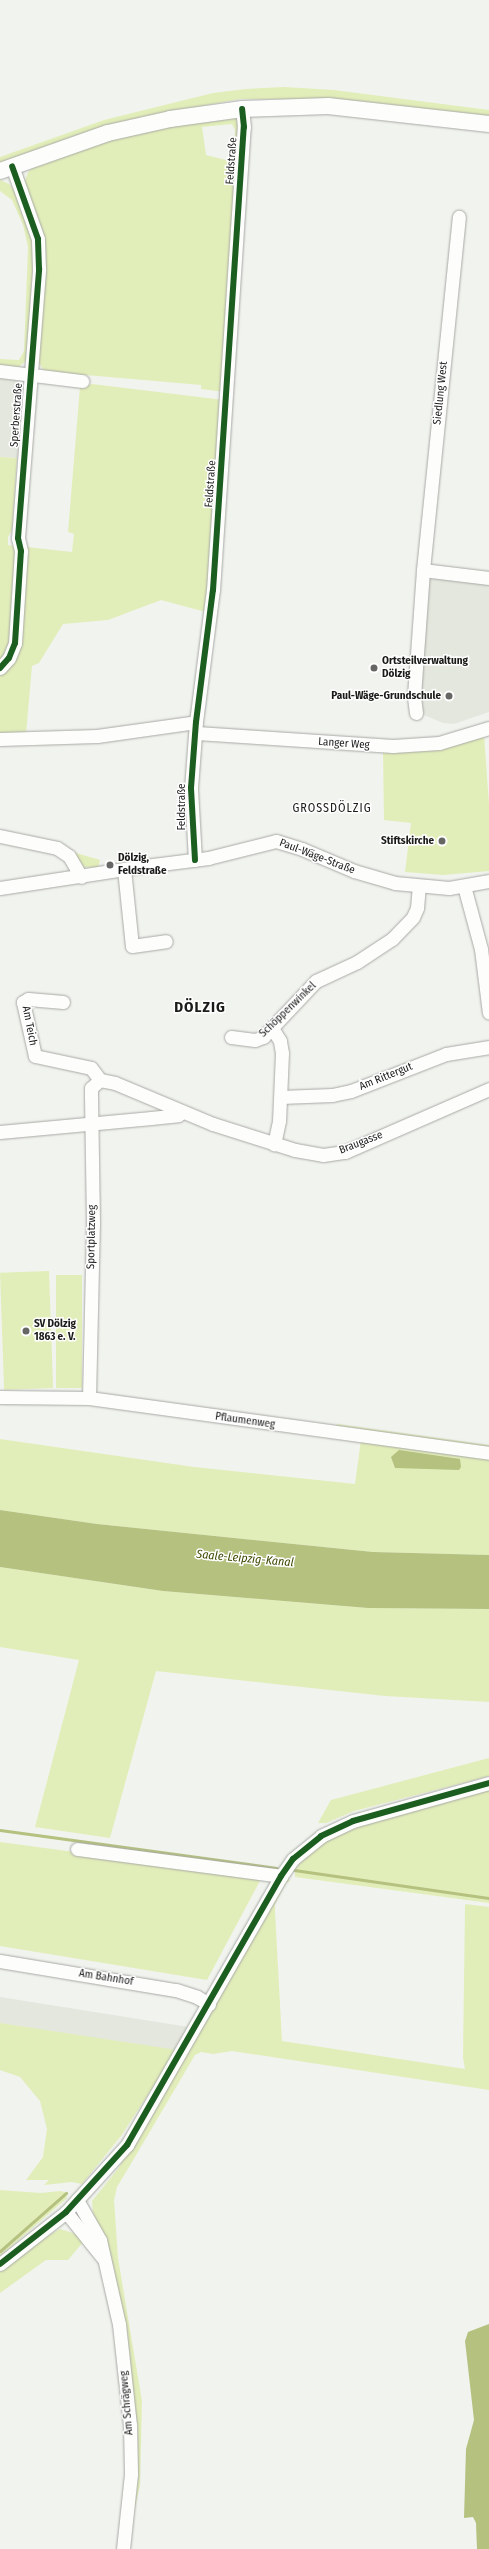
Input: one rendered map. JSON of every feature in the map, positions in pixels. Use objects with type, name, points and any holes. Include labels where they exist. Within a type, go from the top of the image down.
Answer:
[{"type":"main road","points":[[6,169],[108,133],[138,125],[200,114],[242,109],[328,106],[489,124]]},
{"type":"street","name":"Feldstraße","points":[[195,860],[191,788],[196,728],[216,559],[244,127],[242,109]]},
{"type":"street","name":"Sperberstraße","points":[[1,667],[9,658],[14,643],[22,552],[18,538],[39,250],[33,223],[6,169]]},
{"type":"street","name":"Siedlung West","points":[[416,713],[414,696],[423,570],[459,217]]},
{"type":"street","points":[[0,371],[82,381]]},
{"type":"street","points":[[423,570],[489,578]]},
{"type":"street","name":"Langer Weg","points":[[0,739],[97,736],[196,728],[393,746],[439,743],[489,728]]},
{"type":"street","points":[[0,836],[56,848],[69,856],[81,877]]},
{"type":"street","name":"Paul-Wäge-Straße","points":[[0,888],[195,860],[276,841],[291,844],[367,876],[418,886],[464,886],[489,881]]},
{"type":"street","points":[[124,869],[132,946],[166,941]]},
{"type":"street","name":"Schöppenwinkel","points":[[231,1037],[255,1040],[272,1028],[316,982],[371,954],[408,924],[416,908],[418,886]]},
{"type":"street","points":[[464,886],[481,948],[489,1013]]},
{"type":"street","name":"Am Teich","points":[[63,1002],[28,999],[23,1002],[35,1056],[92,1068],[100,1080]]},
{"type":"street","points":[[272,1028],[280,1041],[282,1053],[281,1097],[274,1144]]},
{"type":"street","name":"Am Rittergut","points":[[281,1097],[332,1095],[351,1091],[446,1054],[489,1048]]},
{"type":"street","name":"Braugasse","points":[[100,1080],[115,1083],[182,1112],[274,1144],[314,1154],[345,1152],[489,1088]]},
{"type":"street","name":"Sportplatzweg","points":[[89,1398],[93,1223],[91,1088],[100,1080]]},
{"type":"street","points":[[0,1132],[178,1115],[182,1112]]},
{"type":"street","name":"Pflaumenweg","points":[[0,1397],[89,1398],[489,1453]]},
{"type":"street","points":[[0,2264],[66,2212],[127,2145],[281,1876],[293,1859],[312,1842],[341,1826],[375,1814],[489,1783]]},
{"type":"street","points":[[77,1848],[281,1876]]},
{"type":"street","name":"Am Bahnhof","points":[[0,1960],[176,1990],[197,1997],[209,2004]]},
{"type":"street","name":"Am Schrägweg","points":[[77,2200],[100,2240],[119,2324],[130,2425],[131,2474],[123,2549]]},
{"type":"street","name":"Am Schrägweg","points":[[66,2212],[104,2260]]},
{"type":"shaded area","points":[[284,87],[334,90],[489,110],[489,119],[307,99],[239,99],[156,115],[0,165],[0,157],[104,120],[213,93],[246,89]]},
{"type":"shaded area","points":[[237,116],[240,123],[224,392],[201,389],[201,385],[86,375],[85,379],[44,371],[37,359],[43,272],[25,181],[28,172],[38,163],[144,129]],"holes":[[[232,124],[235,130],[234,162],[206,155],[202,127]]]},
{"type":"shaded area","points":[[0,180],[9,184],[17,194],[34,245],[27,359],[19,367],[0,367],[0,359],[19,360],[24,351],[28,247],[23,225],[12,200],[0,191]]},
{"type":"shaded area","points":[[0,378],[17,380],[24,388],[17,458],[0,457]]},
{"type":"shaded area","points":[[92,384],[224,400],[206,612],[161,600],[108,620],[63,624],[39,663],[32,666],[26,734],[0,735],[0,672],[8,665],[24,552],[27,547],[72,552],[74,534],[68,532],[80,387]]},
{"type":"shaded area","points":[[0,457],[17,458],[12,530],[8,537],[8,545],[16,546],[10,649],[0,664]]},
{"type":"shaded area","points":[[426,578],[489,583],[489,712],[454,724],[443,723],[419,713]]},
{"type":"shaded area","points":[[484,735],[489,804],[489,871],[443,875],[405,872],[411,823],[384,820],[383,750],[442,747]]},
{"type":"shaded area","points":[[73,852],[100,860],[98,868],[84,867]]},
{"type":"shaded area","name":"SV Dölzig 1863 e. V.","points":[[49,1271],[53,1388],[4,1390],[0,1273]]},
{"type":"shaded area","points":[[56,1275],[82,1275],[82,1388],[56,1388]]},
{"type":"shaded area","points":[[337,1424],[489,1445],[489,1451],[336,1429]]},
{"type":"shaded area","points":[[0,1439],[194,1467],[355,1484],[361,1440],[489,1458],[489,1555],[373,1552],[97,1524],[0,1510]]},
{"type":"shaded area","points":[[0,1567],[163,1591],[368,1608],[489,1609],[489,1702],[385,1696],[156,1671],[110,1838],[35,1827],[79,1660],[0,1647]]},
{"type":"shaded area","points":[[489,1758],[489,1776],[354,1811],[326,1823],[318,1823],[331,1800]]},
{"type":"shaded area","points":[[489,1790],[489,1903],[295,1877],[295,1870],[303,1859],[323,1842],[351,1828]]},
{"type":"shaded area","points":[[0,1842],[262,1877],[207,1980],[0,1946]]},
{"type":"shaded area","points":[[285,1879],[291,1880],[286,1883],[275,1904],[282,2041],[465,2069],[463,2058],[465,1904],[489,1907],[489,2090],[232,2051],[213,2054],[201,2052],[195,2055],[117,2187],[114,2200],[118,2258],[142,2401],[140,2485],[134,2512],[138,2477],[138,2430],[118,2291],[106,2245],[93,2213],[92,2201],[117,2170],[145,2128]]},
{"type":"shaded area","points":[[0,1997],[191,2027],[187,2053],[0,2023]]},
{"type":"shaded area","points":[[0,2023],[177,2050],[121,2136],[82,2184],[72,2182],[44,2185],[49,2180],[26,2180],[43,2157],[47,2129],[40,2101],[20,2077],[0,2070]]},
{"type":"shaded area","points":[[0,2190],[41,2193],[60,2191],[65,2192],[67,2198],[0,2256]]},
{"type":"shaded area","points":[[60,2229],[73,2233],[84,2241],[68,2260],[46,2260],[0,2293],[0,2272],[48,2236]]},
{"type":"water","points":[[399,1450],[460,1459],[461,1467],[459,1470],[395,1468],[391,1457]]},
{"type":"water","name":"Saale-Leipzig-Kanal","points":[[0,1510],[97,1524],[373,1552],[489,1555],[489,1609],[368,1608],[163,1591],[0,1567]]},
{"type":"water","points":[[489,2324],[489,2549],[477,2549],[476,2523],[473,2517],[464,2518],[466,2449],[474,2420],[465,2341],[468,2332]]},
{"type":"waterway","points":[[0,1830],[276,1868]]},
{"type":"waterway","points":[[294,1870],[489,1898]]},
{"type":"waterway","points":[[0,2251],[66,2193]]},
{"type":"cycle path","points":[[195,860],[191,788],[196,722],[213,590],[244,127],[242,109]]},
{"type":"cycle path","points":[[0,668],[9,658],[15,643],[21,551],[18,538],[39,269],[38,239],[12,166]]},
{"type":"cycle path","points":[[0,2264],[66,2212],[127,2145],[281,1876],[293,1859],[321,1836],[353,1821],[489,1783]]},
{"type":"place","name":"Ortsteilverwaltung Dölzig","points":[[374,668]]},
{"type":"place","name":"Paul-Wäge-Grundschule","points":[[449,696]]},
{"type":"place","name":"Stiftskirche","points":[[442,841]]},
{"type":"place","name":"Dölzig, Feldstraße","points":[[110,865]]},
{"type":"place","name":"SV Dölzig 1863 e. V.","points":[[26,1331]]},
{"type":"district","name":"GROSSDÖLZIG","points":[[332,809]]},
{"type":"district","name":"DÖLZIG","points":[[200,1008]]}]
